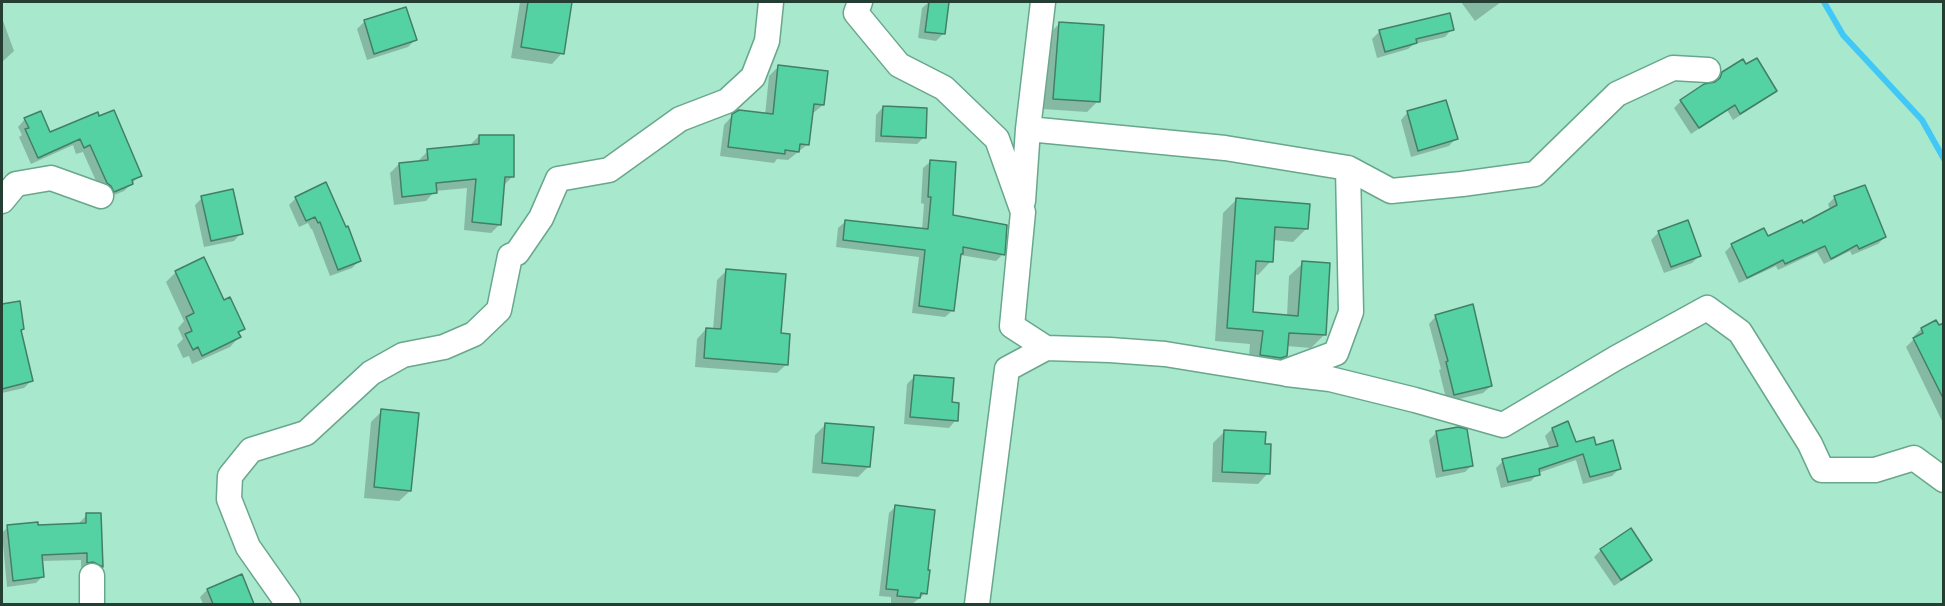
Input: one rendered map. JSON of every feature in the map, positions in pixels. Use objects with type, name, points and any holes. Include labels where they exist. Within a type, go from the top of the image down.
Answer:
[{"type":"street","points":[[288,604],[248,547],[229,499],[230,476],[251,450],[306,433],[371,373],[403,355],[444,346],[474,334],[499,310],[510,256],[517,253],[541,218],[558,179],[609,170],[681,119],[727,101],[753,77],[767,41],[771,2]]},
{"type":"street","points":[[1043,2],[1028,129],[1012,326],[1046,348]]},
{"type":"street","points":[[851,5],[899,65],[944,88],[997,139],[1023,212]]},
{"type":"street","points":[[1028,129],[1225,148],[1347,168],[1391,191],[1535,174],[1617,94],[1673,68],[1708,70]]},
{"type":"street","points":[[1282,374],[1336,353],[1351,312],[1347,168]]},
{"type":"street","points":[[2,201],[16,184],[51,177],[100,196]]},
{"type":"street","points":[[977,604],[1007,369],[1046,348],[1165,354],[1282,374],[1330,379],[1503,425],[1616,358],[1707,308],[1740,332],[1810,444],[1822,470],[1875,470],[1914,458],[1944,480]]},
{"type":"street","points":[[92,576],[92,604]]},
{"type":"building","points":[[528,2],[572,2],[564,54],[521,47]]},
{"type":"building","points":[[929,2],[949,2],[945,34],[925,32]]},
{"type":"building","points":[[406,7],[417,40],[374,54],[364,20]]},
{"type":"building","points":[[1450,13],[1454,30],[1416,39],[1417,43],[1385,52],[1379,30]]},
{"type":"building","points":[[1059,22],[1104,25],[1100,102],[1053,99]]},
{"type":"building","points":[[1757,58],[1777,91],[1740,114],[1735,105],[1699,128],[1680,100],[1704,84],[1715,82],[1720,78],[1722,72],[1743,59],[1746,64]]},
{"type":"building","points":[[778,65],[828,71],[824,105],[814,104],[809,145],[800,144],[799,152],[785,150],[785,154],[728,147],[732,114],[739,110],[773,114]]},
{"type":"building","points":[[1446,100],[1458,139],[1418,151],[1407,111]]},
{"type":"building","points":[[883,106],[927,108],[926,138],[881,136]]},
{"type":"building","points":[[114,110],[142,176],[132,180],[133,184],[114,192],[107,183],[90,145],[84,148],[80,139],[38,158],[25,129],[29,128],[24,118],[41,111],[50,132],[98,112],[99,116]]},
{"type":"building","points":[[479,135],[514,135],[514,177],[505,177],[501,225],[472,222],[476,179],[436,183],[437,193],[402,197],[399,163],[428,160],[427,149],[479,144]]},
{"type":"building","points":[[930,160],[956,162],[953,215],[1007,225],[1005,255],[963,247],[954,311],[919,306],[925,250],[843,240],[845,220],[928,229],[931,197],[928,197]]},
{"type":"building","points":[[326,182],[346,227],[348,226],[361,261],[338,270],[320,222],[318,223],[315,217],[306,221],[295,197]]},
{"type":"building","points":[[1865,185],[1886,237],[1859,249],[1857,245],[1831,259],[1825,246],[1785,264],[1783,260],[1747,278],[1731,244],[1764,228],[1768,236],[1802,220],[1803,223],[1837,205],[1834,196]]},
{"type":"building","points":[[233,189],[243,234],[211,241],[201,196]]},
{"type":"building","points":[[1236,198],[1310,204],[1308,229],[1275,227],[1273,262],[1256,261],[1253,312],[1298,316],[1302,261],[1330,263],[1326,335],[1289,333],[1287,356],[1281,358],[1260,355],[1263,331],[1227,328]]},
{"type":"building","points":[[1688,220],[1701,256],[1671,267],[1658,231]]},
{"type":"building","points":[[204,257],[224,300],[230,297],[245,329],[238,332],[241,337],[202,356],[198,347],[193,350],[185,334],[192,331],[186,317],[194,313],[175,271]]},
{"type":"building","points":[[726,269],[786,274],[781,333],[790,334],[788,365],[704,358],[706,328],[721,329]]},
{"type":"building","points":[[20,301],[24,329],[21,330],[33,381],[2,389],[2,304]]},
{"type":"building","points":[[1473,304],[1492,386],[1454,395],[1446,362],[1448,361],[1435,315]]},
{"type":"building","points":[[1936,320],[1939,325],[1944,323],[1944,400],[1913,338],[1923,333],[1921,328]]},
{"type":"building","points":[[914,375],[954,378],[952,402],[959,403],[958,421],[910,417]]},
{"type":"building","points":[[381,409],[419,413],[411,491],[374,487]]},
{"type":"building","points":[[1568,421],[1576,442],[1594,437],[1596,445],[1613,440],[1621,469],[1590,477],[1583,454],[1539,469],[1540,475],[1508,482],[1502,459],[1558,446],[1552,428]]},
{"type":"building","points":[[825,423],[874,427],[870,467],[822,463]]},
{"type":"building","points":[[1458,427],[1467,429],[1473,466],[1443,471],[1436,431]]},
{"type":"building","points":[[1224,430],[1266,432],[1265,444],[1271,444],[1270,474],[1222,472]]},
{"type":"building","points":[[895,505],[935,510],[927,594],[921,593],[920,598],[897,596],[898,590],[886,589]]},
{"type":"building","points":[[86,513],[101,513],[103,567],[93,562],[87,563],[87,553],[42,555],[44,577],[13,581],[7,525],[38,522],[38,525],[86,523]]},
{"type":"building","points":[[1631,528],[1652,560],[1621,580],[1600,549]]},
{"type":"building","points":[[242,574],[254,604],[213,604],[207,589]]},
{"type":"waterway","points":[[1824,2],[1843,35],[1922,120],[1944,159]]}]
